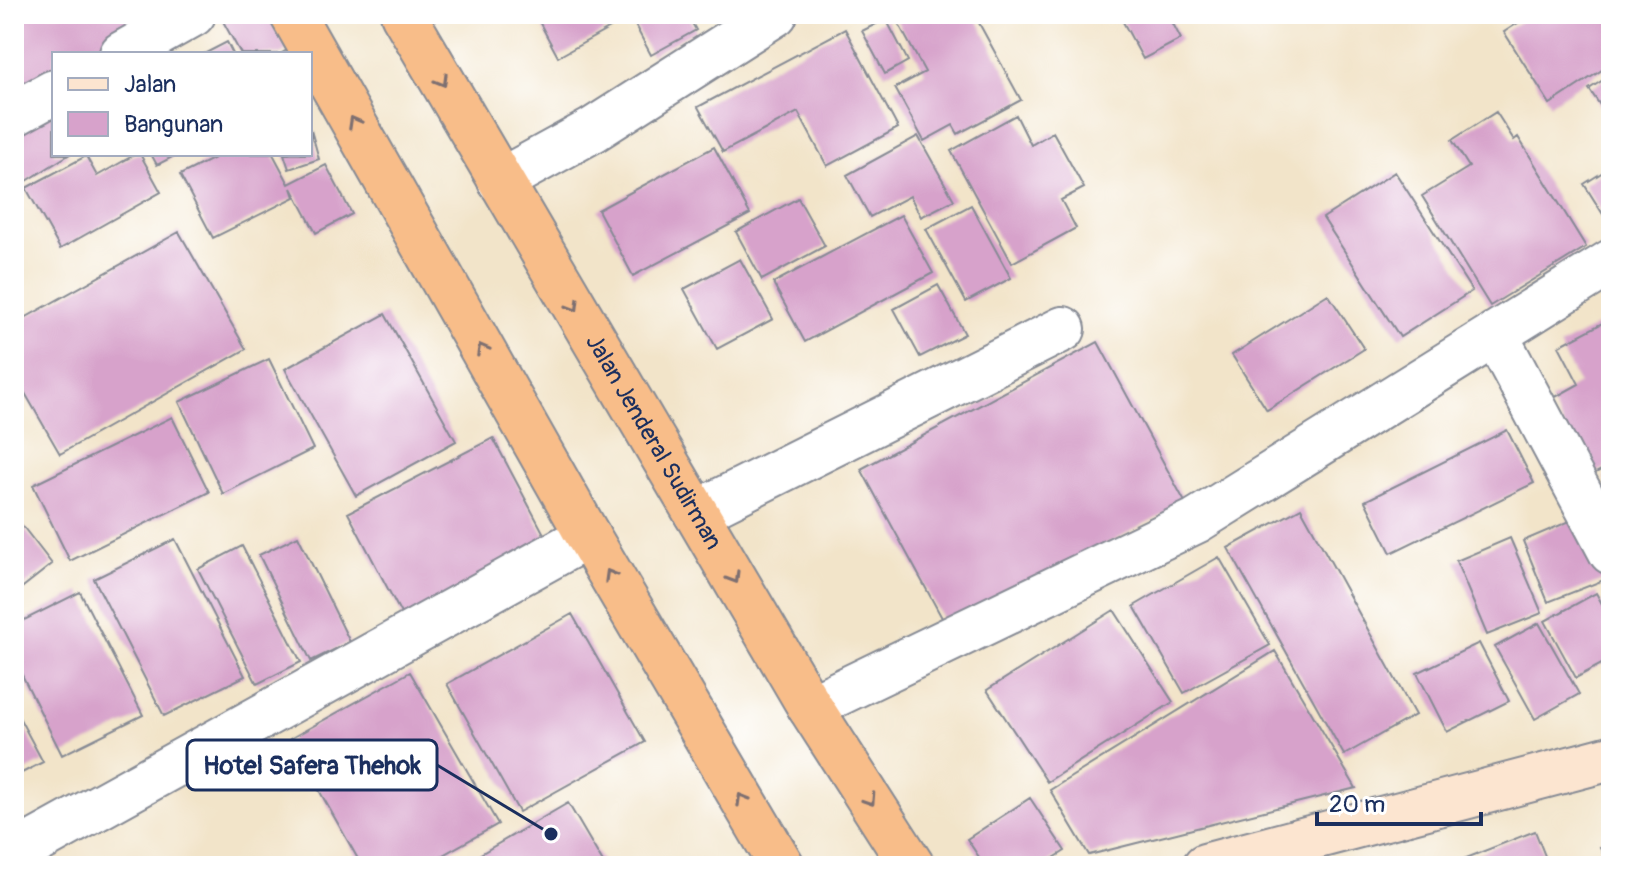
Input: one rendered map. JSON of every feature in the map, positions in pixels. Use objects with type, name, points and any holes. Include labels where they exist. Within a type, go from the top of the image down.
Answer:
[{"type":"highway","points":[[292,14],[588,536],[782,866]]},
{"type":"highway","name":"Jalan Jenderal Sudirman","points":[[403,14],[810,707],[912,866]]},
{"type":"street","points":[[126,52],[193,14]]},
{"type":"street","points":[[500,181],[593,130],[775,14]]},
{"type":"street","points":[[14,114],[52,93]]},
{"type":"street","points":[[810,707],[1196,521],[1611,262]]},
{"type":"street","points":[[696,513],[1063,329]]},
{"type":"street","points":[[1495,334],[1611,552]]},
{"type":"street","points":[[14,854],[588,536]]},
{"type":"street","points":[[1205,866],[1611,758]]},
{"type":"building","points":[[14,14],[166,14],[101,52],[52,52],[52,80],[14,103]]},
{"type":"building","points":[[219,14],[267,14],[287,50],[284,52],[240,52]]},
{"type":"building","points":[[535,14],[614,14],[619,23],[558,57]]},
{"type":"building","points":[[629,14],[687,14],[696,30],[651,55]]},
{"type":"building","points":[[904,14],[974,14],[1021,100],[958,134],[953,125],[924,141],[895,88],[925,72],[896,19]]},
{"type":"building","points":[[1138,14],[1168,14],[1181,39],[1143,59],[1123,22]]},
{"type":"building","points":[[1499,14],[1517,14],[1505,22]]},
{"type":"building","points":[[1532,14],[1611,14],[1611,64],[1550,104],[1504,32]]},
{"type":"building","points":[[886,19],[908,61],[885,74],[862,31]]},
{"type":"building","points":[[845,29],[898,128],[827,166],[798,112],[723,152],[698,107]]},
{"type":"building","points":[[227,42],[232,52],[208,52]]},
{"type":"building","points":[[1611,75],[1611,121],[1589,89]]},
{"type":"building","points":[[48,110],[52,117],[52,156],[67,156],[14,189],[14,131]]},
{"type":"building","points":[[1496,112],[1514,140],[1518,137],[1586,247],[1490,306],[1422,196],[1469,167],[1452,140]]},
{"type":"building","points":[[1016,115],[1031,145],[1053,132],[1084,188],[1061,200],[1076,228],[1012,263],[951,151]]},
{"type":"building","points":[[312,134],[319,159],[289,169],[285,156],[312,156]]},
{"type":"building","points":[[918,136],[954,200],[921,217],[910,196],[870,217],[847,175]]},
{"type":"building","points":[[714,147],[750,214],[633,276],[598,210]]},
{"type":"building","points":[[86,156],[97,176],[132,156],[141,156],[161,192],[60,249],[26,188]]},
{"type":"building","points":[[152,156],[174,156],[157,165]]},
{"type":"building","points":[[218,156],[274,156],[289,184],[326,165],[352,214],[316,233],[292,188],[295,197],[213,238],[180,175]]},
{"type":"building","points":[[1611,167],[1611,227],[1584,184]]},
{"type":"building","points":[[1395,172],[1472,291],[1400,337],[1323,218]]},
{"type":"building","points":[[798,198],[825,246],[762,280],[736,232]]},
{"type":"building","points":[[971,205],[1011,278],[966,302],[926,229]]},
{"type":"building","points":[[901,215],[933,273],[805,342],[773,283]]},
{"type":"building","points":[[179,232],[246,349],[60,454],[14,374],[14,324]]},
{"type":"building","points":[[740,259],[773,319],[717,349],[684,289]]},
{"type":"building","points":[[938,285],[965,334],[920,357],[894,309]]},
{"type":"building","points":[[1328,294],[1364,349],[1267,410],[1232,355]]},
{"type":"building","points":[[385,314],[456,441],[356,496],[285,369]]},
{"type":"building","points":[[1608,320],[1611,326],[1611,465],[1590,476],[1550,400],[1579,384],[1559,346]]},
{"type":"building","points":[[1098,342],[1185,502],[948,629],[861,469]]},
{"type":"building","points":[[269,359],[313,449],[223,494],[179,402]]},
{"type":"building","points":[[172,417],[209,492],[70,561],[33,485]]},
{"type":"building","points":[[1507,430],[1534,483],[1391,553],[1365,501]]},
{"type":"building","points":[[493,438],[553,551],[408,627],[348,513]]},
{"type":"building","points":[[1611,475],[1611,494],[1604,477]]},
{"type":"building","points":[[1301,508],[1415,715],[1344,755],[1228,548]]},
{"type":"building","points":[[14,515],[52,564],[14,594]]},
{"type":"building","points":[[1584,515],[1609,578],[1548,602],[1523,541]]},
{"type":"building","points":[[298,536],[350,642],[311,661],[259,555]]},
{"type":"building","points":[[1510,538],[1542,613],[1487,635],[1456,561]]},
{"type":"building","points":[[175,539],[245,676],[164,716],[94,579]]},
{"type":"building","points":[[242,546],[301,662],[257,684],[198,569]]},
{"type":"building","points":[[1219,557],[1270,645],[1184,693],[1134,606]]},
{"type":"building","points":[[80,592],[143,715],[62,755],[14,659],[14,625]]},
{"type":"building","points":[[1596,593],[1611,620],[1611,659],[1576,678],[1545,621]]},
{"type":"building","points":[[1114,610],[1173,702],[1047,782],[987,690]]},
{"type":"building","points":[[572,614],[645,742],[519,812],[447,684]]},
{"type":"building","points":[[1539,623],[1579,694],[1535,719],[1495,647]]},
{"type":"building","points":[[1479,643],[1509,701],[1447,732],[1417,673]]},
{"type":"building","points":[[1275,651],[1356,788],[1089,855],[1050,790]]},
{"type":"building","points":[[410,672],[498,824],[423,866],[362,866],[290,739]]},
{"type":"building","points":[[14,708],[43,762],[14,777]]},
{"type":"building","points":[[1030,798],[1065,851],[1041,866],[985,866],[967,839]]},
{"type":"building","points":[[568,803],[605,866],[460,866]]},
{"type":"building","points":[[1535,831],[1549,866],[1446,866]]},
{"type":"building","points":[[1611,842],[1611,866],[1610,866],[1600,848]]},
{"type":"place","name":"Hotel Safera Thehok","points":[[551,834]]}]
